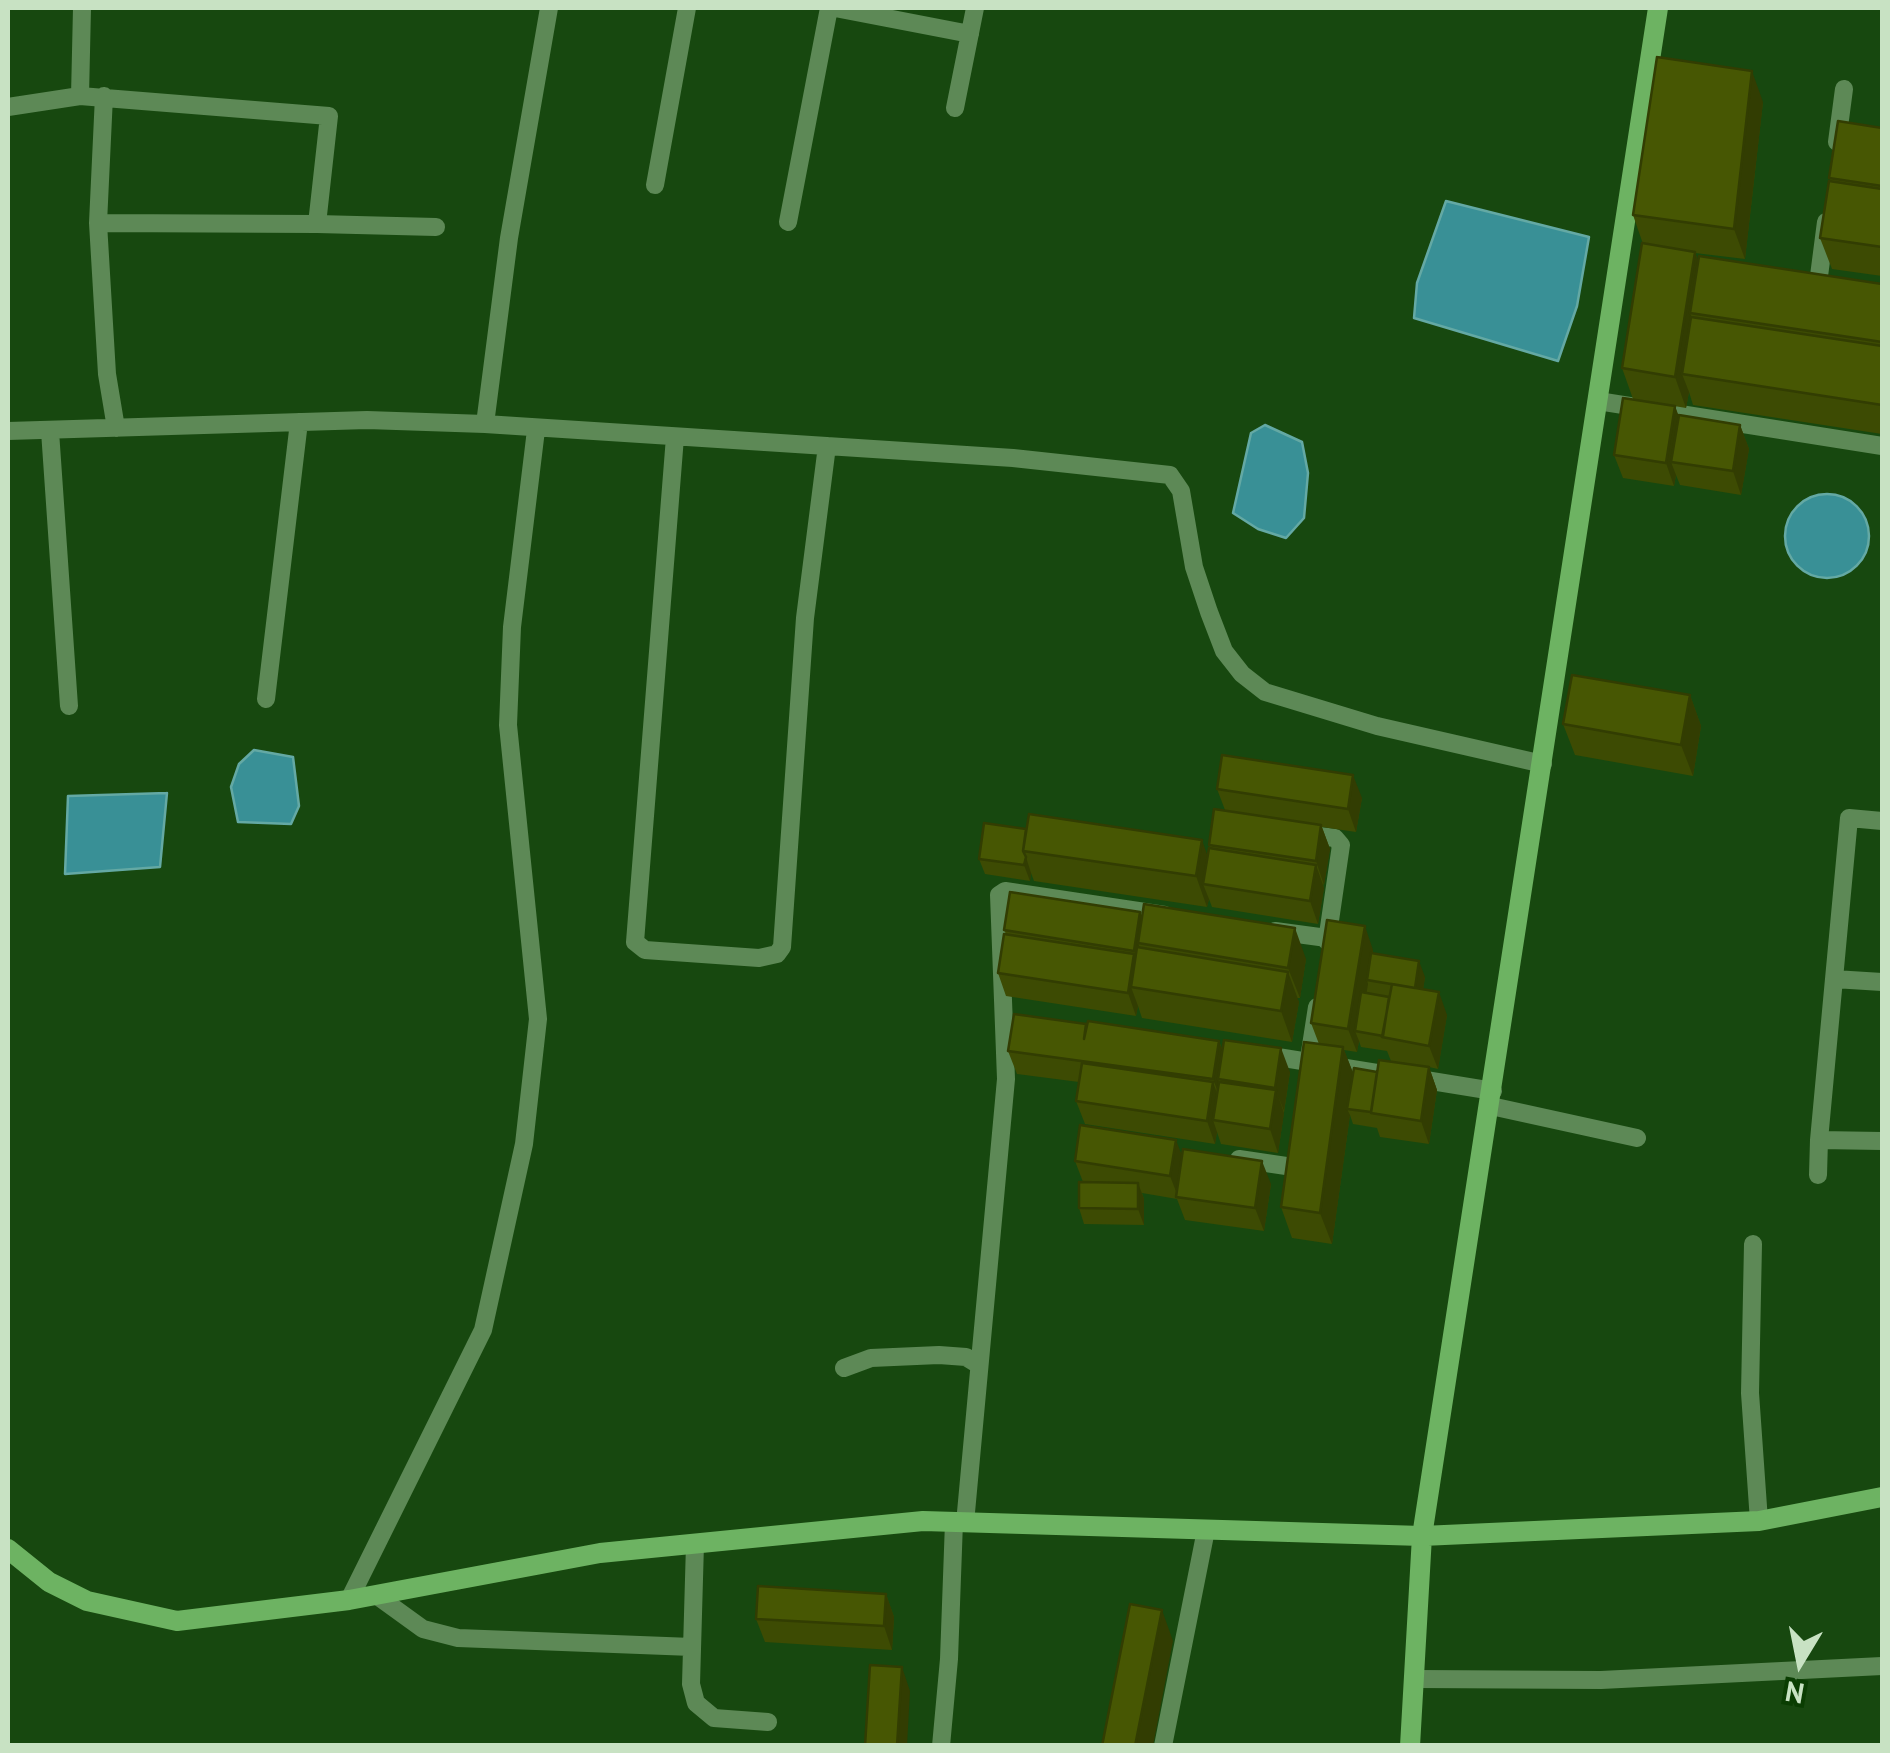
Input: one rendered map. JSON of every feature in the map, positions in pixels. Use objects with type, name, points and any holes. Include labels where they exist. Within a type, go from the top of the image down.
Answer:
[{"type":"street","points":[[80,96],[82,8]]},
{"type":"street","points":[[485,424],[509,238],[549,8]]},
{"type":"street","points":[[655,185],[687,8]]},
{"type":"street","points":[[788,222],[832,8],[970,34]]},
{"type":"street","points":[[954,108],[975,8]]},
{"type":"street","points":[[1410,1746],[1422,1536],[1598,401],[1632,247],[1658,8]]},
{"type":"street","points":[[1834,162],[1846,124],[1844,89]]},
{"type":"street","points":[[104,96],[98,223],[107,374],[116,428]]},
{"type":"street","points":[[8,107],[104,96],[330,116],[317,224]]},
{"type":"street","points":[[1799,273],[1827,277],[1829,200]]},
{"type":"street","points":[[98,223],[142,220],[436,227]]},
{"type":"street","points":[[1598,401],[1882,446]]},
{"type":"street","points":[[266,699],[299,422]]},
{"type":"street","points":[[8,432],[299,422],[485,424],[1013,458],[1170,475],[1181,491],[1194,568],[1224,651],[1254,683],[1266,692],[1377,726],[1542,764]]},
{"type":"street","points":[[349,1600],[483,1330],[524,1144],[538,1019],[508,725],[512,628],[536,430]]},
{"type":"street","points":[[50,431],[69,706]]},
{"type":"street","points":[[675,437],[635,942],[646,950],[759,958],[782,948],[806,618],[826,446]]},
{"type":"street","points":[[1818,1175],[1850,818],[1882,820]]},
{"type":"street","points":[[1251,927],[1326,947],[1340,841],[1282,830]]},
{"type":"street","points":[[941,1746],[959,1522],[979,1365],[1012,1014],[998,894],[1005,891],[1176,916]]},
{"type":"street","points":[[1834,980],[1882,982]]},
{"type":"street","points":[[1308,1071],[1320,991]]},
{"type":"street","points":[[1252,1053],[1308,1071],[1492,1098],[1637,1138]]},
{"type":"street","points":[[1819,1140],[1882,1141]]},
{"type":"street","points":[[1220,1156],[1293,1167]]},
{"type":"street","points":[[1753,1244],[1750,1393],[1759,1521]]},
{"type":"street","points":[[844,1368],[871,1358],[939,1355],[966,1356],[979,1365]]},
{"type":"street","points":[[8,1548],[49,1582],[87,1601],[177,1622],[349,1600],[600,1553],[959,1522],[1422,1536],[1759,1521],[1882,1497]]},
{"type":"street","points":[[1163,1746],[1206,1530]]},
{"type":"street","points":[[695,1544],[692,1646],[696,1703],[714,1718],[768,1722]]},
{"type":"street","points":[[376,1595],[423,1629],[458,1638],[692,1646]]},
{"type":"street","points":[[1416,1680],[1602,1680],[1882,1666]]},
{"type":"water","points":[[1446,201],[1589,237],[1577,306],[1558,361],[1414,318],[1417,283]]},
{"type":"water","points":[[1265,425],[1302,442],[1308,473],[1304,518],[1286,538],[1258,529],[1233,513],[1251,433]]},
{"type":"water","points":[[1827,494],[1850,501],[1862,513],[1869,536],[1862,559],[1850,571],[1827,578],[1804,571],[1792,559],[1785,536],[1792,513],[1804,501]]},
{"type":"water","points":[[254,750],[293,757],[299,806],[291,824],[238,822],[231,787],[239,764]]},
{"type":"water","points":[[167,793],[160,867],[65,874],[68,796]]},
{"type":"building","points":[[1657,57],[1752,71],[1734,229],[1633,215]]},
{"type":"building","points":[[1838,121],[1882,128],[1882,186],[1829,178]]},
{"type":"building","points":[[1829,181],[1882,189],[1882,247],[1820,238]]},
{"type":"building","points":[[1642,243],[1695,252],[1675,377],[1622,368]]},
{"type":"building","points":[[1699,256],[1882,284],[1882,342],[1690,313]]},
{"type":"building","points":[[1691,317],[1882,346],[1882,405],[1682,374]]},
{"type":"building","points":[[1623,398],[1675,406],[1666,463],[1614,455]]},
{"type":"building","points":[[1679,415],[1740,425],[1733,471],[1671,462]]},
{"type":"building","points":[[1572,675],[1690,695],[1681,745],[1563,724]]},
{"type":"building","points":[[1222,755],[1353,775],[1348,809],[1217,789]]},
{"type":"building","points":[[1214,809],[1321,825],[1316,861],[1209,845]]},
{"type":"building","points":[[1029,814],[1202,840],[1196,876],[1023,851]]},
{"type":"building","points":[[984,823],[1026,829],[1024,865],[979,859]]},
{"type":"building","points":[[1209,848],[1316,865],[1310,901],[1203,884]]},
{"type":"building","points":[[1010,892],[1140,912],[1134,951],[1004,930]]},
{"type":"building","points":[[1144,904],[1295,928],[1288,968],[1138,943]]},
{"type":"building","points":[[1327,920],[1365,926],[1348,1029],[1311,1023]]},
{"type":"building","points":[[1004,934],[1134,954],[1128,993],[998,973]]},
{"type":"building","points":[[1137,947],[1288,972],[1281,1011],[1131,987]]},
{"type":"building","points":[[1371,953],[1419,961],[1415,988],[1367,980]]},
{"type":"building","points":[[1392,984],[1439,992],[1429,1046],[1382,1037]]},
{"type":"building","points":[[1361,992],[1389,997],[1383,1036],[1355,1031]]},
{"type":"building","points":[[1014,1014],[1086,1024],[1084,1039],[1088,1021],[1219,1041],[1213,1079],[1008,1051]]},
{"type":"building","points":[[1224,1040],[1281,1048],[1275,1088],[1218,1079]]},
{"type":"building","points":[[1304,1042],[1343,1047],[1320,1213],[1281,1207]]},
{"type":"building","points":[[1379,1060],[1429,1067],[1421,1121],[1371,1113]]},
{"type":"building","points":[[1082,1063],[1213,1082],[1207,1121],[1076,1101]]},
{"type":"building","points":[[1354,1068],[1377,1072],[1371,1112],[1347,1109]]},
{"type":"building","points":[[1219,1082],[1276,1090],[1270,1129],[1213,1120]]},
{"type":"building","points":[[1080,1125],[1176,1140],[1170,1176],[1075,1161]]},
{"type":"building","points":[[1183,1149],[1262,1161],[1255,1208],[1176,1197]]},
{"type":"building","points":[[1079,1182],[1138,1183],[1138,1209],[1079,1208]]},
{"type":"building","points":[[758,1586],[886,1594],[884,1626],[756,1619]]},
{"type":"building","points":[[1130,1604],[1162,1610],[1135,1746],[1102,1746]]},
{"type":"building","points":[[870,1665],[902,1667],[897,1746],[865,1746]]}]
